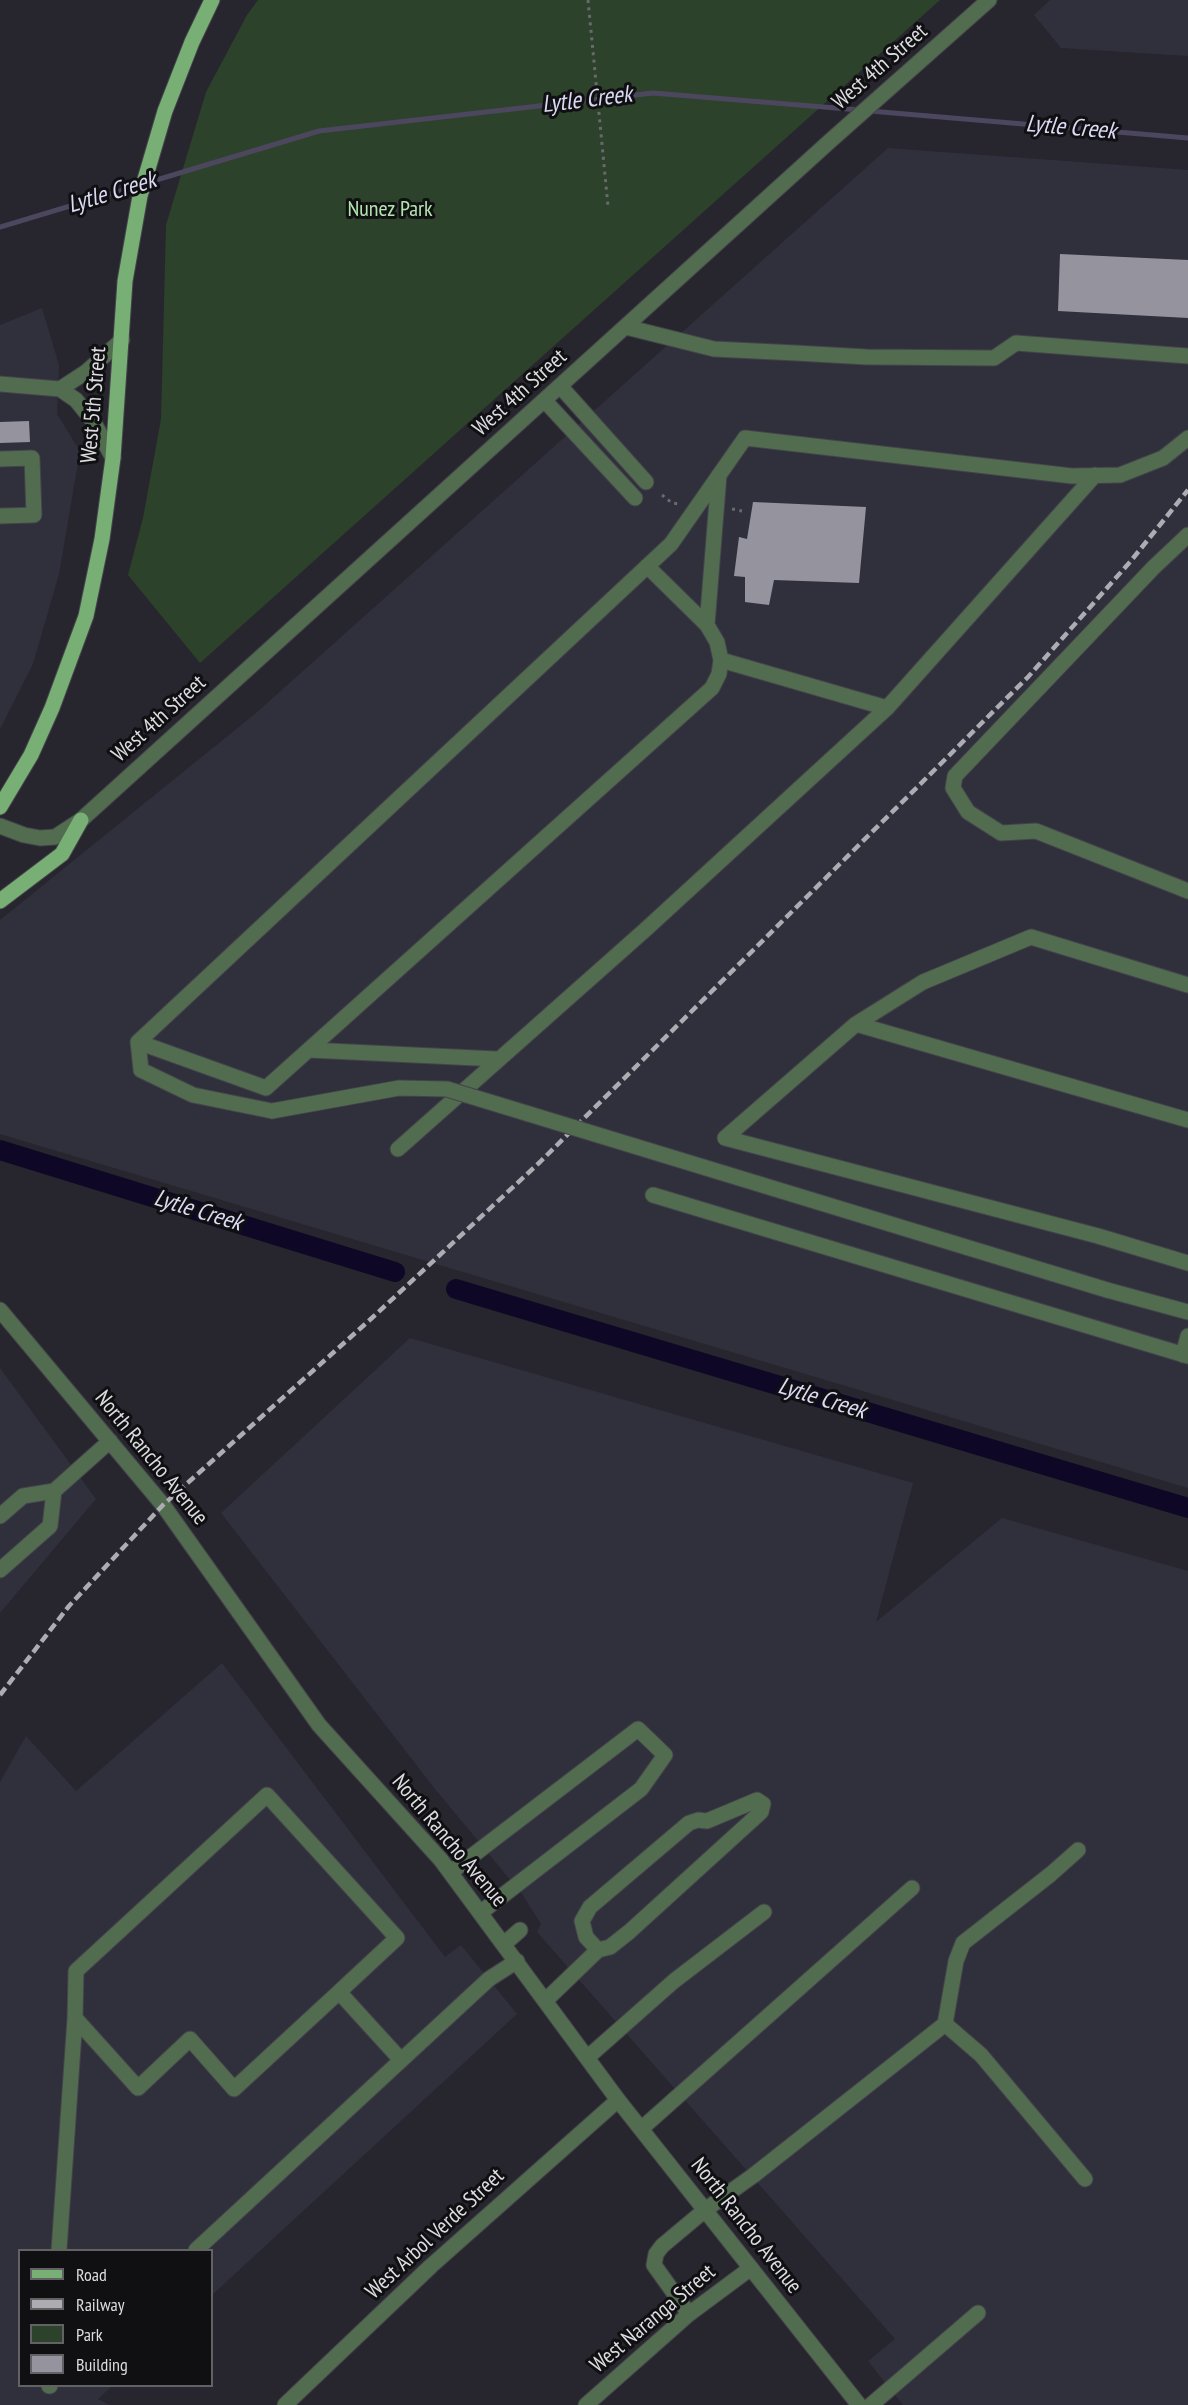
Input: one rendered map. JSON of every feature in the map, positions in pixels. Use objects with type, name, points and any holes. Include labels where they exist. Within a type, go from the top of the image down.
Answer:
[{"type":"main road","name":"West 5th Street","points":[[0,807],[31,755],[52,708],[82,625],[102,539],[113,458],[125,280],[140,196],[165,111],[192,42],[212,0]]},
{"type":"main road","points":[[0,901],[62,854],[81,820]]},
{"type":"street","name":"West 4th Street","points":[[0,826],[24,836],[55,837],[81,820],[830,141],[989,0]]},
{"type":"street","points":[[626,327],[714,349],[867,357],[994,358],[1016,344],[1188,356]]},
{"type":"street","points":[[60,388],[86,372],[122,340]]},
{"type":"street","points":[[0,384],[60,388],[76,400],[93,421],[113,458]]},
{"type":"street","points":[[560,386],[646,482]]},
{"type":"street","points":[[545,400],[635,498]]},
{"type":"street","points":[[138,1042],[671,544],[745,438],[1072,476],[1120,475],[1163,458],[1188,438]]},
{"type":"street","points":[[0,459],[32,458],[34,515],[0,516]]},
{"type":"street","points":[[707,625],[719,475]]},
{"type":"street","points":[[398,1149],[645,930],[887,708],[1095,475]]},
{"type":"street","points":[[1188,536],[1154,567],[955,776],[953,788],[968,812],[1000,834],[1036,831],[1188,891]]},
{"type":"street","points":[[138,1042],[266,1088],[712,688],[721,660],[717,642],[707,625],[647,567]]},
{"type":"street","points":[[721,660],[887,708]]},
{"type":"street","points":[[1188,985],[1031,937],[923,982],[856,1024],[725,1138],[1098,1236],[1188,1263]]},
{"type":"street","points":[[856,1024],[1188,1119]]},
{"type":"street","points":[[138,1042],[141,1070],[193,1095],[272,1112],[399,1088],[447,1089],[1107,1290],[1188,1312]]},
{"type":"street","points":[[309,1050],[497,1059]]},
{"type":"street","points":[[653,1195],[1186,1355],[1188,1336]]},
{"type":"street","name":"North Rancho Avenue","points":[[0,1310],[163,1505],[319,1725],[451,1872],[618,2100],[859,2405]]},
{"type":"street","points":[[0,1516],[23,1496],[54,1491],[110,1441]]},
{"type":"street","points":[[0,1569],[50,1526],[54,1491]]},
{"type":"street","points":[[451,1872],[638,1729],[665,1755],[641,1789],[480,1912]]},
{"type":"street","points":[[59,2249],[75,2018],[76,1971],[267,1795],[397,1938],[234,2089],[190,2039],[138,2088],[75,2018]]},
{"type":"street","points":[[546,2000],[598,1950],[610,1947],[629,1932],[761,1812],[763,1804],[758,1800],[707,1821],[698,1820],[689,1823],[590,1907],[582,1921],[586,1937],[598,1950]]},
{"type":"street","points":[[689,2314],[654,2265],[656,2254],[662,2246],[945,2024],[956,1961],[963,1943],[1078,1850]]},
{"type":"street","points":[[641,2129],[912,1888]]},
{"type":"street","points":[[588,2057],[674,1981],[764,1912]]},
{"type":"street","points":[[504,1944],[520,1930]]},
{"type":"street","points":[[197,2249],[489,1979],[517,1961]]},
{"type":"street","points":[[339,1992],[401,2060]]},
{"type":"street","points":[[945,2024],[981,2055],[1085,2179]]},
{"type":"street","name":"West Arbol Verde Street","points":[[285,2405],[431,2266],[618,2100]]},
{"type":"street","name":"West Naranga Street","points":[[586,2405],[689,2314],[751,2268]]},
{"type":"street","points":[[871,2405],[978,2313]]},
{"type":"path","points":[[588,0],[608,206]]},
{"type":"shaded area","points":[[1050,0],[1188,0],[1188,56],[1061,48],[1034,15]]},
{"type":"shaded area","points":[[888,148],[1188,170],[1188,1488],[0,1134],[0,920],[256,713]]},
{"type":"shaded area","points":[[42,308],[59,365],[57,414],[80,451],[59,574],[33,664],[0,729],[0,325]]},
{"type":"shaded area","points":[[410,1338],[913,1483],[876,1622],[1002,1518],[1188,1571],[1188,2405],[903,2405],[868,2361],[895,2339],[537,1932],[541,1924],[522,1894],[435,1789],[221,1513]]},
{"type":"shaded area","points":[[0,1368],[96,1499],[0,1613]]},
{"type":"shaded area","points":[[222,1663],[445,1957],[461,1945],[517,2014],[213,2294],[213,2249],[18,2249],[18,2387],[111,2387],[98,2399],[110,2405],[0,2405],[0,1782],[26,1736],[76,1791]]},
{"type":"green space","name":"Nunez Park","points":[[258,0],[940,0],[200,663],[128,575],[143,518],[161,419],[166,225],[206,92],[247,15]]},
{"type":"building","points":[[1060,254],[1188,260],[1188,318],[1058,311]]},
{"type":"building","points":[[29,421],[30,442],[0,443],[0,422]]},
{"type":"building","points":[[753,502],[866,507],[859,583],[774,580],[769,605],[745,602],[745,577],[734,576],[739,537],[747,539]]},
{"type":"waterway","name":"Lytle Creek","points":[[0,227],[319,131],[653,93],[860,110]]},
{"type":"waterway","name":"Lytle Creek","points":[[870,111],[1188,138]]},
{"type":"waterway","name":"Lytle Creek","points":[[0,1150],[395,1272]]},
{"type":"waterway","name":"Lytle Creek","points":[[456,1289],[1188,1508]]},
{"type":"railway","points":[[0,1695],[69,1606],[163,1505],[373,1317],[540,1162],[1028,677],[1130,562],[1188,490]]}]
